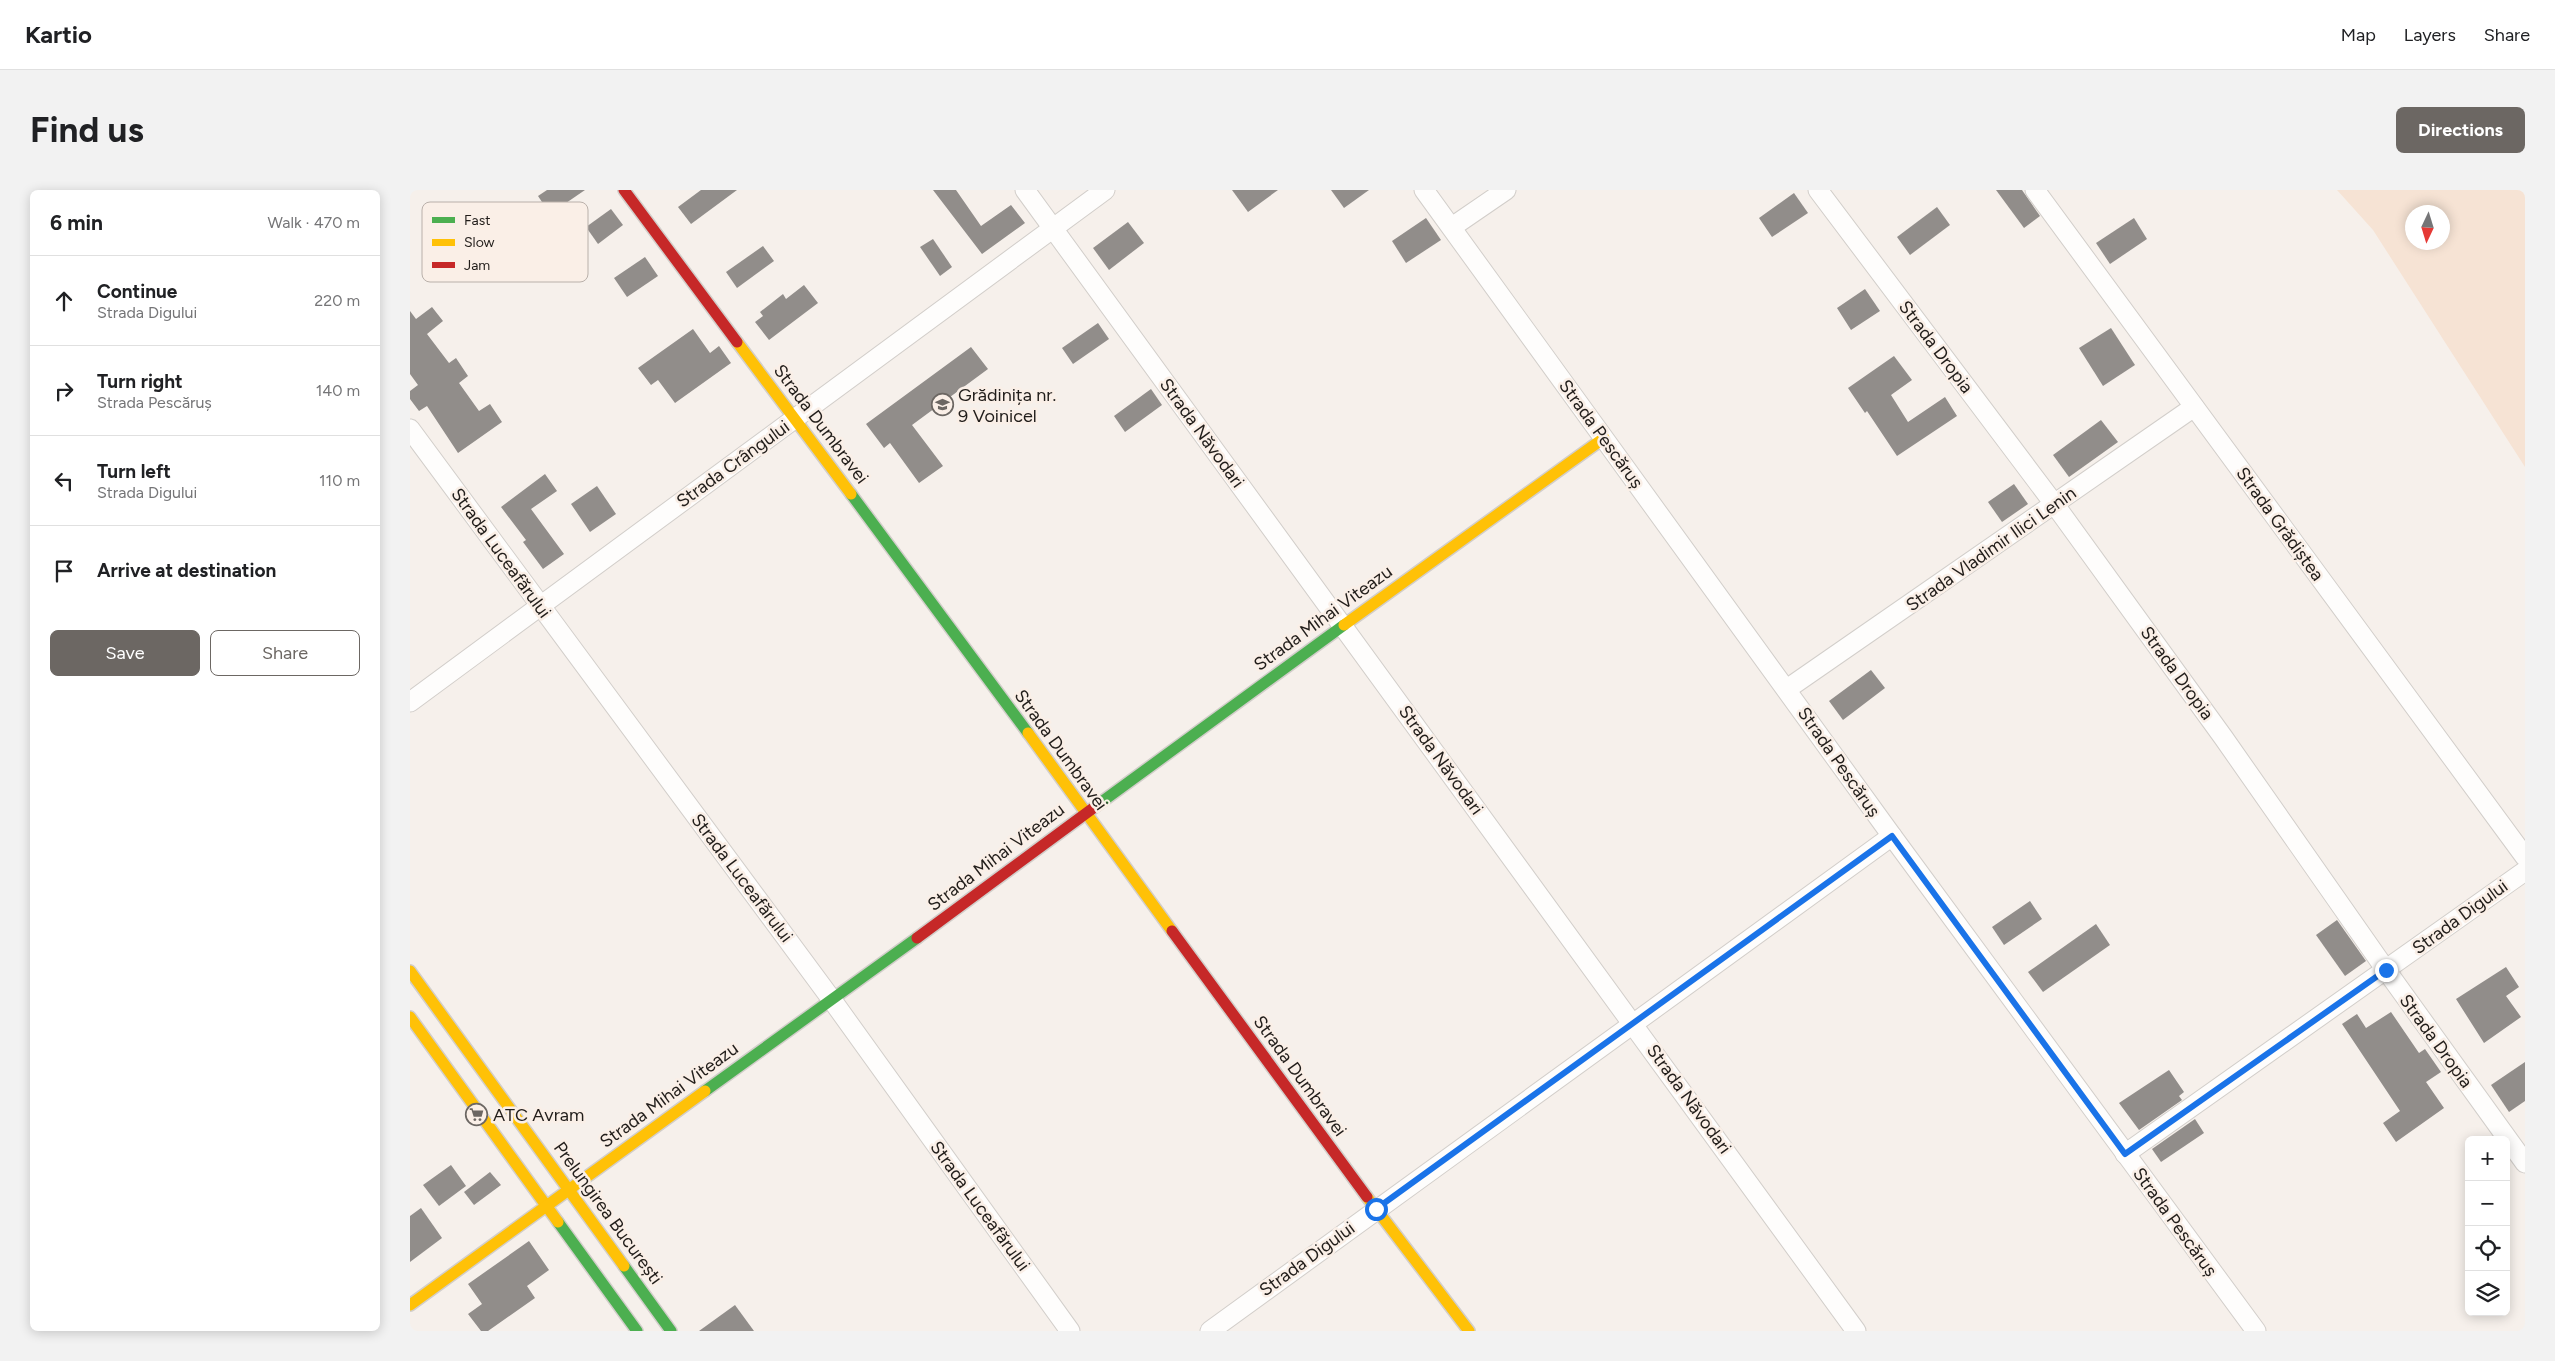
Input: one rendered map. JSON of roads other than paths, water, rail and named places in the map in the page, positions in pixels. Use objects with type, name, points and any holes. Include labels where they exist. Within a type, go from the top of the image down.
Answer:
[{"type":"street","name":"Strada Dumbravei","points":[[624,190],[795,418],[1376,1209],[1469,1331]]},
{"type":"street","name":"Strada Năvodari","points":[[1024,190],[1634,1024],[1856,1331]]},
{"type":"street","name":"Strada Crângului","points":[[410,702],[1104,190]]},
{"type":"street","name":"Strada Pescăruș","points":[[1424,190],[1892,836],[2256,1331]]},
{"type":"street","points":[[1452,227],[1506,190]]},
{"type":"street","name":"Strada Dropia","points":[[1818,190],[2055,505],[2224,737],[2386,970],[2525,1164]]},
{"type":"street","name":"Strada Grădiștea","points":[[2035,190],[2525,857]]},
{"type":"street","name":"Strada Vladimir Ilici Lenin","points":[[1787,689],[2194,408]]},
{"type":"street","name":"Strada Luceafărului","points":[[410,429],[832,1000],[1070,1331]]},
{"type":"street","name":"Strada Mihai Viteazu","points":[[410,1305],[568,1188],[832,1000],[1084,813],[1604,438]]},
{"type":"street","name":"Strada Digului","points":[[1210,1331],[1892,836]]},
{"type":"street","name":"Strada Digului","points":[[2125,1154],[2525,871]]},
{"type":"street","name":"Prelungirea București","points":[[410,971],[671,1331]]},
{"type":"street","points":[[410,1017],[637,1331]]},
{"type":"place","name":"Grădinița nr. 9 Voinicel","points":[[942,405]]},
{"type":"place","name":"ATC Avram","points":[[477,1115]]}]
